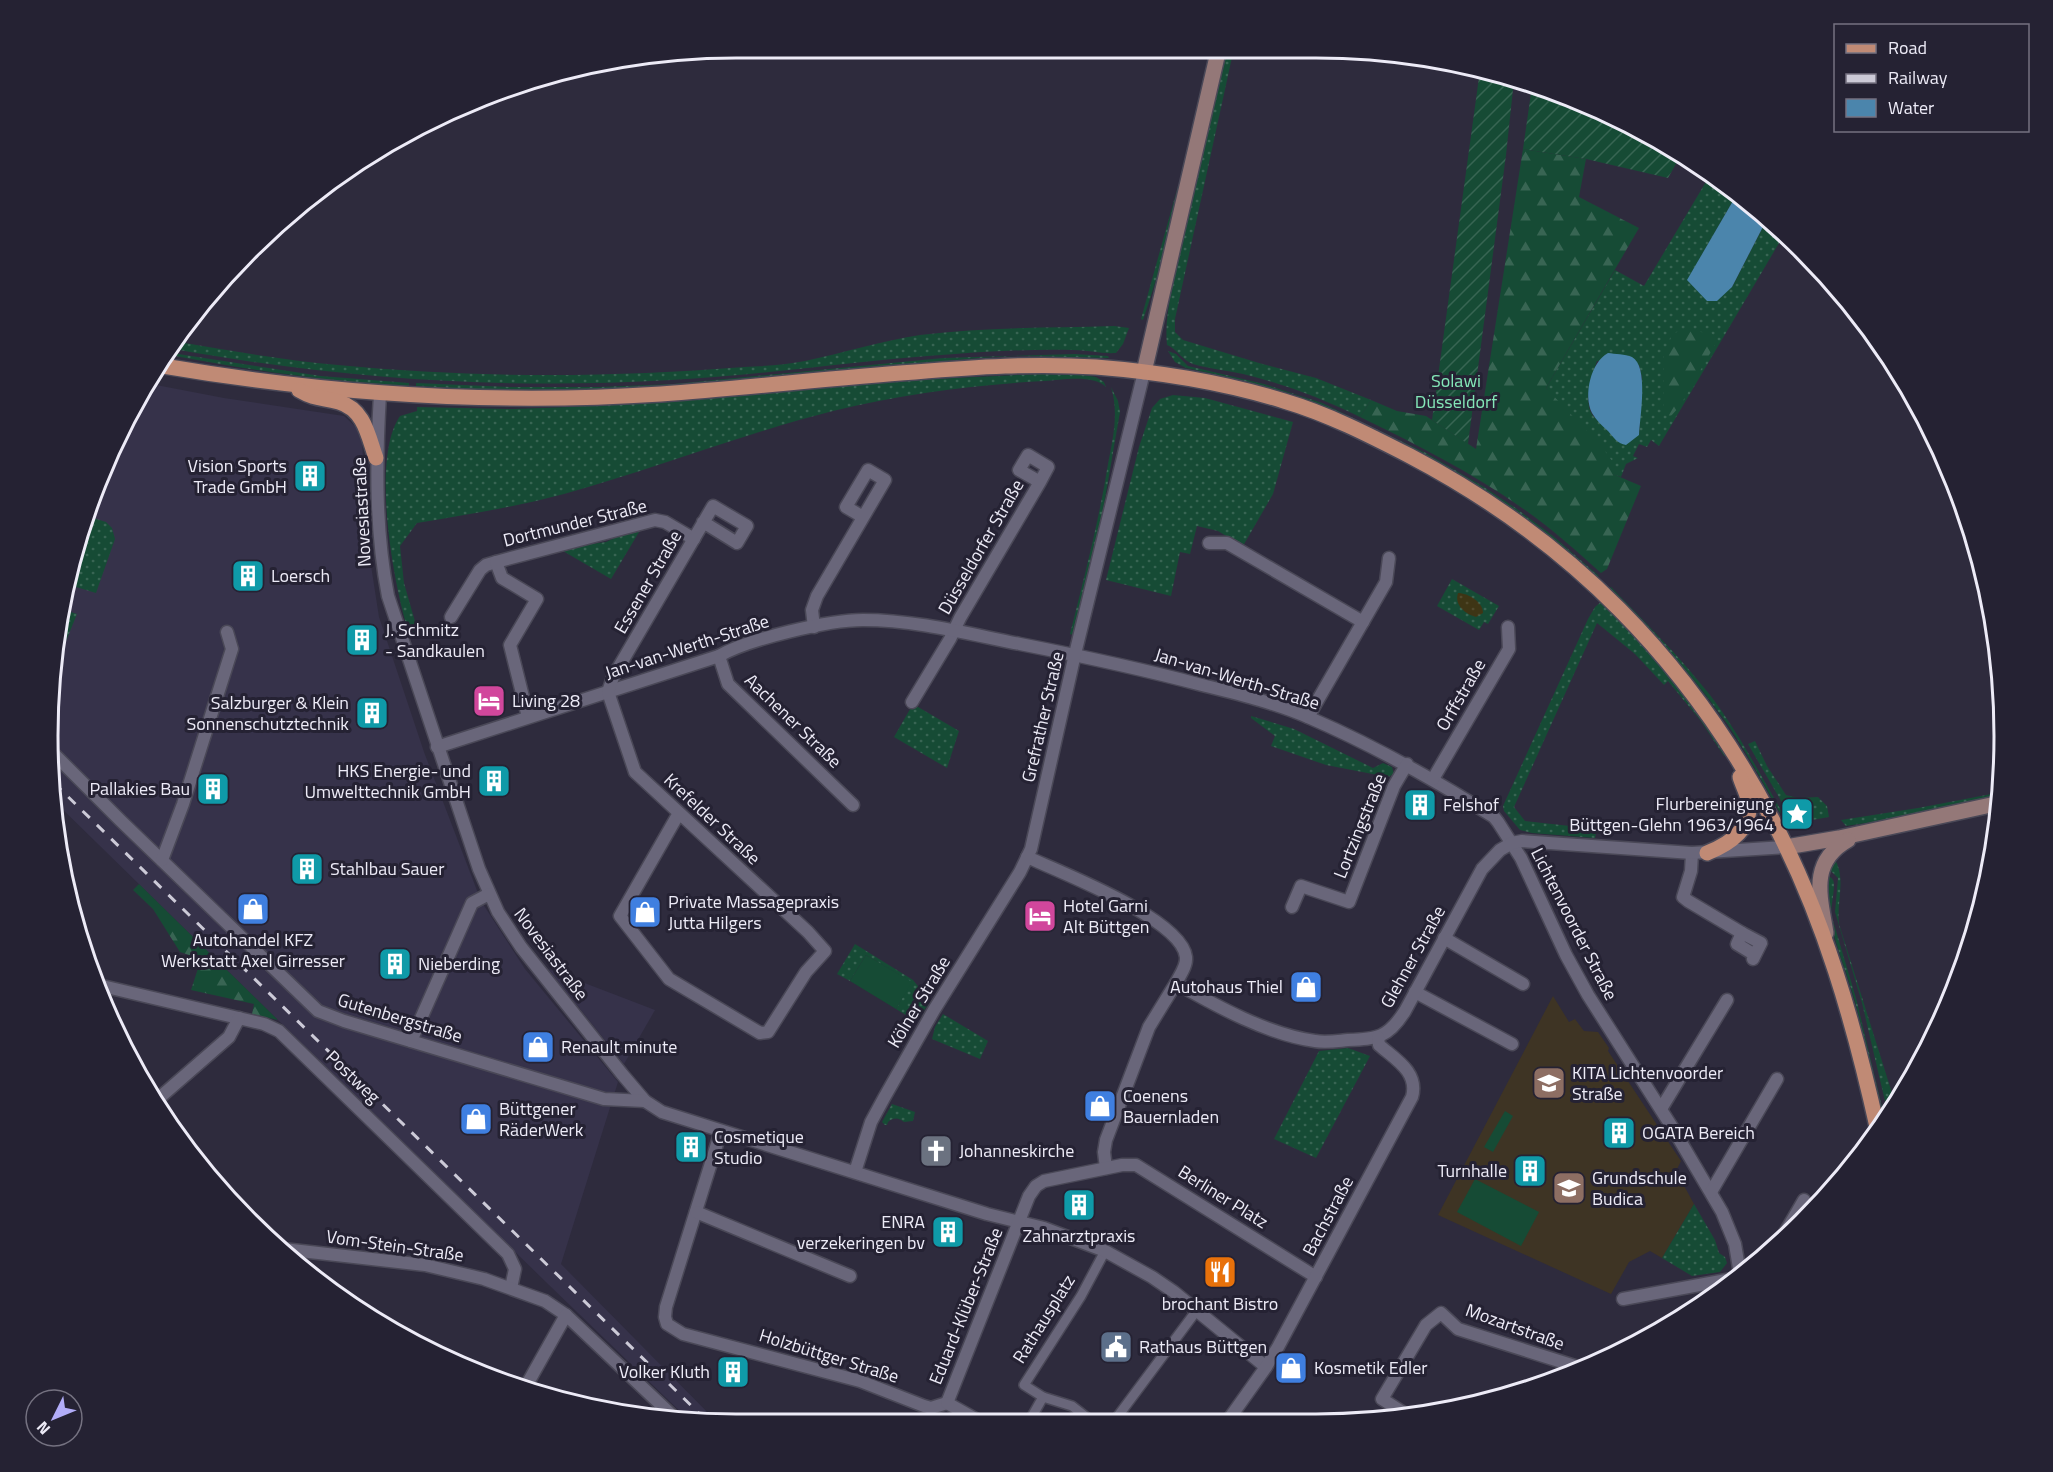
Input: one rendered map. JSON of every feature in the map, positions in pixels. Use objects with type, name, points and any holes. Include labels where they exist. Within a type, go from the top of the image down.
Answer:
[{"type":"main road","points":[[1144,372],[1217,58]]},
{"type":"main road","points":[[168,367],[245,380],[380,394],[561,399],[757,387],[972,367],[1044,365],[1144,372],[1230,387],[1312,411],[1365,434],[1464,486],[1501,509],[1567,560],[1631,621],[1689,686],[1735,753],[1786,847],[1828,944],[1850,1012],[1875,1119]]},
{"type":"main road","points":[[294,386],[313,398],[338,402],[356,412],[367,429],[376,458]]},
{"type":"main road","points":[[1699,853],[1732,840],[1742,829],[1747,818],[1748,800],[1738,772],[1735,753]]},
{"type":"main road","points":[[1786,847],[1810,844],[1991,805]]},
{"type":"main road","points":[[1828,944],[1820,893],[1822,869],[1833,850],[1862,833]]},
{"type":"street","name":"Grefrather Straße","points":[[1028,857],[1144,372]]},
{"type":"street","name":"Novesiastraße","points":[[380,394],[376,458],[378,529],[388,596],[476,860],[489,894],[520,948],[645,1101],[663,1112],[1019,1223]]},
{"type":"street","name":"Düsseldorfer Straße","points":[[954,630],[1040,482]]},
{"type":"street","points":[[814,627],[812,615],[814,602],[863,517]]},
{"type":"street","name":"Dortmunder Straße","points":[[451,617],[480,570],[486,565],[655,520],[665,522],[694,539]]},
{"type":"street","name":"Essener Straße","points":[[608,692],[613,677],[704,522]]},
{"type":"street","points":[[1209,543],[1227,543],[1363,621]]},
{"type":"street","points":[[1308,717],[1386,582],[1389,558]]},
{"type":"street","name":"Dortmunder Straße","points":[[496,562],[502,578],[537,599],[510,645],[528,717]]},
{"type":"street","name":"Jan-van-Werth-Straße","points":[[437,747],[719,656],[746,645],[814,627],[847,621],[870,621],[954,630],[1075,654],[1225,691],[1308,717],[1433,778],[1494,817],[1512,843]]},
{"type":"street","name":"Orffstraße","points":[[1433,778],[1509,649],[1508,627]]},
{"type":"street","points":[[912,702],[954,630]]},
{"type":"street","points":[[162,860],[183,804],[232,649],[227,632]]},
{"type":"street","name":"Aachener Straße","points":[[719,656],[728,684],[854,805]]},
{"type":"street","name":"Krefelder Straße","points":[[608,692],[633,769],[825,951],[806,972],[768,1032],[760,1033],[669,979],[620,916],[679,813]]},
{"type":"street","name":"Gutenbergstraße","points":[[59,759],[318,1011],[344,1022],[604,1099],[645,1101]]},
{"type":"street","name":"Lortzingstraße","points":[[1292,907],[1301,886],[1349,903],[1395,786],[1407,764]]},
{"type":"street","points":[[1512,843],[1528,841],[1699,853],[1786,847]]},
{"type":"street","name":"Glehner Straße","points":[[1378,1037],[1387,1033],[1396,1024],[1482,869],[1495,854],[1512,843]]},
{"type":"street","name":"Lichtenvoorder Straße","points":[[1512,843],[1584,988],[1711,1192],[1731,1231],[1738,1266]]},
{"type":"street","points":[[1699,853],[1683,897],[1761,943],[1754,957]]},
{"type":"street","points":[[1028,857],[1124,902],[1155,920],[1181,945],[1186,954],[1186,963],[1176,983],[1152,1019],[1106,1140],[1104,1152],[1106,1168],[1040,1183],[1030,1193],[1019,1223],[1044,1228],[1105,1251],[1152,1277],[1197,1310],[1266,1367]]},
{"type":"street","name":"Kölner Straße","points":[[855,1173],[872,1122],[884,1098],[923,1029],[1028,857]]},
{"type":"street","points":[[411,1041],[472,903],[489,894]]},
{"type":"street","points":[[1444,938],[1523,984]]},
{"type":"street","points":[[1176,983],[1215,1006],[1289,1036],[1322,1042],[1378,1037]]},
{"type":"street","name":"Postweg","points":[[107,987],[269,1026],[284,1035],[508,1254],[515,1269],[511,1288]]},
{"type":"street","points":[[1415,992],[1512,1044]]},
{"type":"street","points":[[1660,1109],[1727,1000]]},
{"type":"street","points":[[162,1095],[230,1037],[239,1018]]},
{"type":"street","name":"Bachstraße","points":[[1236,1414],[1266,1367],[1316,1277],[1413,1092],[1412,1076],[1379,1046],[1378,1037]]},
{"type":"street","points":[[1711,1192],[1777,1079]]},
{"type":"street","points":[[721,1131],[696,1212],[850,1276]]},
{"type":"street","name":"Berliner Platz","points":[[1106,1168],[1127,1164],[1141,1167],[1316,1277]]},
{"type":"street","points":[[1794,1217],[1804,1200]]},
{"type":"street","name":"Holzbüttger Straße","points":[[696,1212],[666,1307],[667,1324],[683,1334],[860,1381],[924,1406],[932,1408],[947,1403]]},
{"type":"street","name":"Eduard-Klüber-Straße","points":[[947,1403],[1019,1223]]},
{"type":"street","name":"Rathausplatz","points":[[1043,1397],[1024,1385],[1081,1296],[1105,1251]]},
{"type":"street","name":"Vom-Stein-Straße","points":[[297,1252],[424,1265],[461,1273],[545,1301],[566,1315],[666,1410]]},
{"type":"street","points":[[1623,1299],[1717,1282]]},
{"type":"street","points":[[1119,1414],[1197,1310]]},
{"type":"street","name":"Mozartstraße","points":[[1397,1409],[1382,1399],[1426,1325],[1441,1313],[1458,1329],[1570,1364]]},
{"type":"street","points":[[529,1381],[566,1315]]},
{"type":"street","points":[[1033,1414],[1043,1397],[1072,1406],[1082,1414]]},
{"type":"street","points":[[947,1403],[967,1414]]},
{"type":"shaded area","points":[[157,385],[344,416],[357,428],[362,441],[368,546],[379,617],[424,752],[481,901],[525,969],[618,1082],[561,1264],[708,1413],[679,1411],[63,809],[58,736],[64,648],[72,604],[94,518],[128,436]]},
{"type":"shaded area","points":[[548,969],[655,1010],[624,1064]]},
{"type":"shaded area","name":"Grundschule Budica","points":[[1553,996],[1569,1022],[1575,1019],[1584,1031],[1598,1032],[1609,1048],[1608,1051],[1681,1161],[1676,1171],[1694,1204],[1662,1258],[1650,1251],[1629,1262],[1611,1294],[1438,1215]]},
{"type":"green space","points":[[1222,58],[1232,58],[1175,319],[1175,332],[1183,340],[1316,378],[1371,400],[1360,417],[1318,398],[1273,382],[1193,364],[1167,345],[1168,313],[1194,179]]},
{"type":"green space","name":"Solawi Düsseldorf","points":[[1479,79],[1513,88],[1468,444],[1432,420]]},
{"type":"green space","points":[[1531,93],[1617,128],[1677,162],[1668,178],[1586,159],[1523,149]]},
{"type":"green space","points":[[1523,149],[1586,159],[1579,197],[1639,228],[1546,388],[1602,447],[1615,465],[1613,474],[1641,486],[1607,569],[1601,573],[1542,523],[1483,482],[1360,417],[1371,400],[1397,411],[1426,416],[1476,449]]},
{"type":"green space","points":[[1706,182],[1733,202],[1688,279],[1732,287],[1763,226],[1780,242],[1659,446],[1651,440],[1647,447],[1639,444],[1633,456],[1638,458],[1626,464],[1621,477],[1612,474],[1546,388],[1615,270],[1644,286]],"holes":[[[1597,361],[1639,365],[1642,378],[1639,435],[1612,427],[1593,415],[1588,401]]]},
{"type":"green space","points":[[1178,186],[1181,188],[1173,221],[1143,320],[1141,319]]},
{"type":"green space","points":[[1114,326],[1129,328],[1123,344],[1116,353],[1078,350],[984,352],[707,378],[608,383],[546,384],[421,380],[297,368],[180,350],[185,343],[338,365],[439,372],[591,375],[767,366],[819,358],[920,335],[1017,328]]},
{"type":"green space","points":[[1680,330],[1711,333],[1716,343],[1680,406],[1670,417],[1664,414],[1664,355],[1672,335]]},
{"type":"green space","points":[[1168,351],[1176,354],[1188,366],[1264,384],[1322,403],[1426,453],[1517,509],[1553,536],[1599,576],[1595,577],[1514,511],[1482,490],[1388,437],[1296,395],[1186,368],[1175,362]]},
{"type":"green space","points":[[177,354],[321,376],[409,383],[409,386],[349,382],[229,366],[176,356]]},
{"type":"green space","points":[[1075,354],[1108,356],[1109,358],[1015,356],[979,358],[751,380],[610,390],[513,390],[416,386],[416,383],[510,387],[673,384],[943,358]]},
{"type":"green space","points":[[1040,374],[1096,377],[1104,382],[1106,387],[1093,380],[1068,379],[965,388],[885,400],[799,420],[564,494],[509,507],[417,523],[400,546],[404,583],[418,632],[410,637],[397,588],[386,492],[391,436],[400,416],[417,411],[417,407],[513,409],[569,407],[933,379]]},
{"type":"green space","points":[[1111,387],[1118,401],[1120,412],[1102,516],[1073,635],[1070,634],[1096,528],[1113,435],[1115,406]]},
{"type":"green space","points":[[1173,395],[1205,398],[1293,422],[1273,494],[1243,546],[1218,531],[1197,526],[1190,554],[1180,552],[1171,596],[1106,580],[1139,447],[1152,408],[1160,399]]},
{"type":"green space","points":[[94,518],[106,522],[112,528],[115,539],[96,593],[76,587]]},
{"type":"green space","points":[[642,527],[611,579],[563,551],[562,548],[606,542]]},
{"type":"green space","points":[[1452,579],[1499,606],[1488,624],[1484,622],[1479,630],[1437,606]]},
{"type":"green space","points":[[1611,587],[1674,653],[1710,695],[1739,738],[1782,812],[1780,813],[1752,763],[1720,714],[1667,650],[1609,589]]},
{"type":"green space","points":[[1602,601],[1668,675],[1726,755],[1724,756],[1700,720],[1668,681],[1664,685],[1635,654],[1597,623],[1514,807],[1525,821],[1597,829],[1595,838],[1520,830],[1504,811],[1503,806],[1588,619],[1595,607]]},
{"type":"green space","points":[[71,612],[77,614],[65,641]]},
{"type":"green space","points":[[913,704],[959,731],[947,768],[894,737]]},
{"type":"green space","points":[[1251,716],[1294,729],[1373,768],[1383,763],[1392,767],[1394,774],[1388,777],[1326,765],[1271,746],[1275,736]]},
{"type":"green space","points":[[1755,741],[1767,766],[1786,795],[1798,798],[1818,797],[1827,806],[1829,817],[1801,822],[1791,818],[1748,744]]},
{"type":"green space","points":[[1992,794],[1991,801],[1919,815],[1846,826],[1841,820]]},
{"type":"green space","points":[[1834,858],[1841,882],[1839,924],[1892,1093],[1886,1103],[1862,1003],[1835,912],[1838,878],[1828,868]]},
{"type":"green space","points":[[1826,874],[1834,882],[1831,914],[1856,998],[1882,1108],[1880,1112],[1859,1017],[1831,923]]},
{"type":"green space","points":[[139,884],[278,1020],[252,1014],[254,1004],[191,990],[201,959],[180,952],[153,909],[133,890]]},
{"type":"green space","points":[[855,944],[913,980],[930,1001],[920,1017],[914,1020],[896,1009],[911,982],[866,955],[850,981],[837,974]]},
{"type":"green space","points":[[866,955],[912,982],[896,1009],[850,981]]},
{"type":"green space","points":[[943,1014],[988,1041],[980,1059],[932,1039],[935,1027]]},
{"type":"green space","points":[[1348,1048],[1370,1056],[1316,1158],[1274,1139],[1319,1051]]},
{"type":"green space","points":[[892,1104],[915,1112],[913,1121],[904,1122],[894,1119],[885,1125],[882,1122]]},
{"type":"green space","points":[[1505,1111],[1513,1116],[1493,1152],[1484,1147]]},
{"type":"green space","points":[[1475,1179],[1539,1212],[1521,1246],[1457,1212]]},
{"type":"green space","points":[[1694,1204],[1715,1240],[1719,1253],[1725,1257],[1727,1263],[1720,1272],[1692,1276],[1662,1258]]},
{"type":"sand","points":[[1458,593],[1474,599],[1480,605],[1483,613],[1476,617],[1464,611],[1459,605]]},
{"type":"water","points":[[1732,202],[1763,226],[1732,287],[1717,301],[1707,301],[1687,280]]},
{"type":"water","points":[[1608,353],[1632,357],[1640,370],[1642,393],[1639,435],[1626,445],[1616,440],[1599,423],[1589,406],[1589,388],[1593,371],[1602,357]]},
{"type":"railway","points":[[61,790],[698,1412]]},
{"type":"place","name":"Vision Sports Trade GmbH","points":[[310,476]]},
{"type":"place","name":"Loersch","points":[[248,576]]},
{"type":"place","name":"J. Schmitz - Sandkaulen","points":[[362,640]]},
{"type":"place","name":"Living 28","points":[[489,701]]},
{"type":"place","name":"Salzburger & Klein Sonnenschutztechnik","points":[[372,713]]},
{"type":"place","name":"HKS Energie- und Umwelttechnik GmbH","points":[[494,781]]},
{"type":"place","name":"Pallakies Bau","points":[[213,789]]},
{"type":"place","name":"Felshof","points":[[1420,805]]},
{"type":"place","name":"Flurbereinigung Büttgen-Glehn 1963/1964","points":[[1797,814]]},
{"type":"place","name":"Stahlbau Sauer","points":[[307,869]]},
{"type":"place","name":"Autohandel KFZ Werkstatt Axel Girresser","points":[[253,909]]},
{"type":"place","name":"Private Massagepraxis Jutta Hilgers","points":[[645,912]]},
{"type":"place","name":"Hotel Garni Alt Büttgen","points":[[1040,916]]},
{"type":"place","name":"Nieberding","points":[[395,964]]},
{"type":"place","name":"Autohaus Thiel","points":[[1306,987]]},
{"type":"place","name":"Renault minute","points":[[538,1047]]},
{"type":"place","name":"KITA Lichtenvoorder Straße","points":[[1549,1083]]},
{"type":"place","name":"Coenens Bauernladen","points":[[1100,1106]]},
{"type":"place","name":"Büttgener RäderWerk","points":[[476,1119]]},
{"type":"place","name":"OGATA Bereich","points":[[1619,1133]]},
{"type":"place","name":"Cosmetique Studio","points":[[691,1147]]},
{"type":"place","name":"Johanneskirche","points":[[936,1151]]},
{"type":"place","name":"Turnhalle","points":[[1530,1171]]},
{"type":"place","name":"Grundschule Budica","points":[[1569,1188]]},
{"type":"place","name":"Zahnarztpraxis","points":[[1079,1205]]},
{"type":"place","name":"ENRA verzekeringen bv","points":[[948,1232]]},
{"type":"place","name":"brochant Bistro","points":[[1220,1272]]},
{"type":"place","name":"Rathaus Büttgen","points":[[1116,1347]]},
{"type":"place","name":"Kosmetik Edler","points":[[1291,1368]]},
{"type":"place","name":"Volker Kluth","points":[[733,1372]]}]
